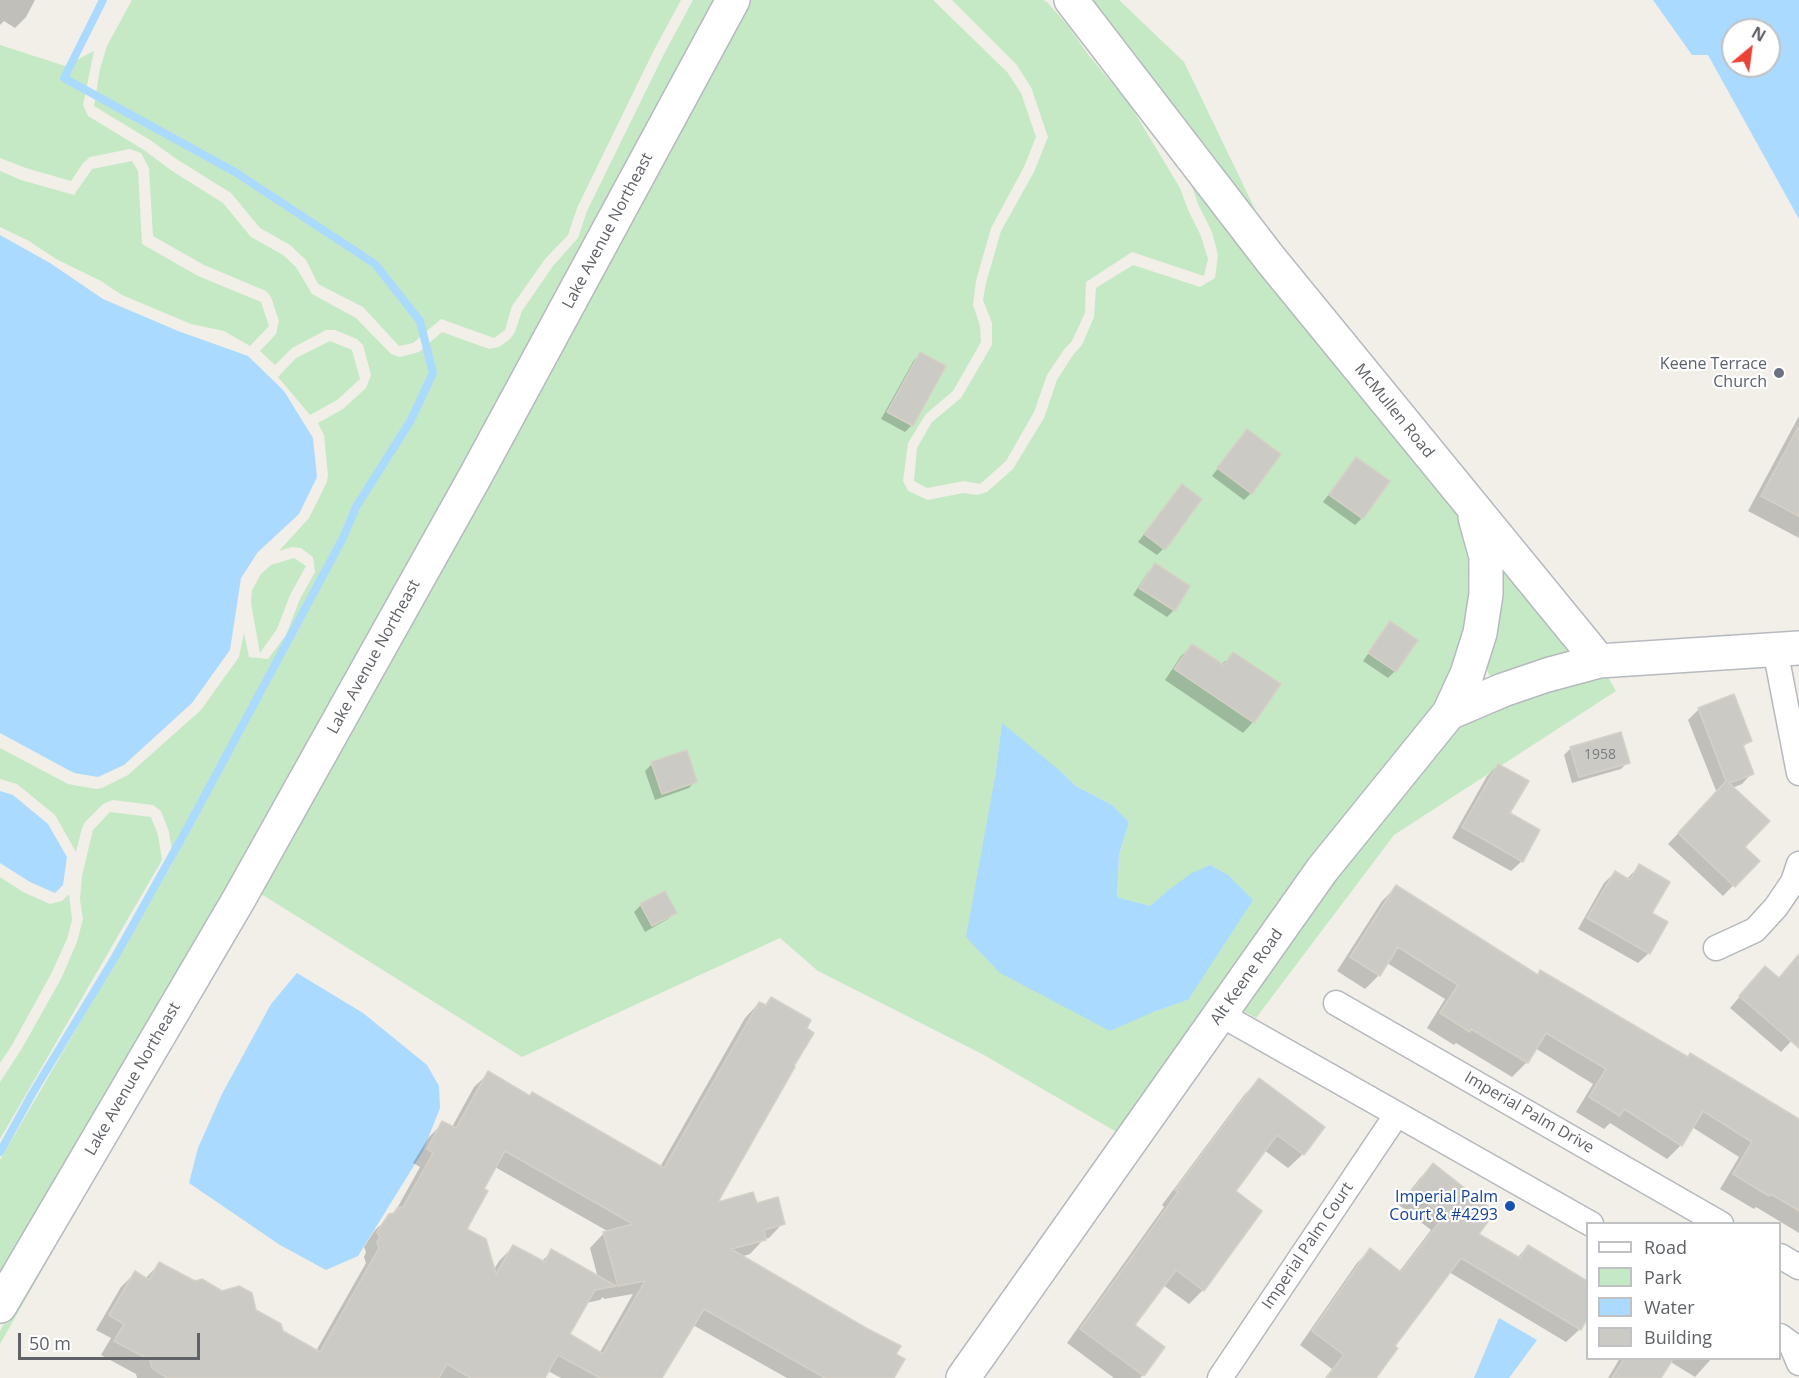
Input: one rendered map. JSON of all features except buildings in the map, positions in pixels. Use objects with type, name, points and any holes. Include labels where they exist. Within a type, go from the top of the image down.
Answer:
[{"type":"street","name":"Lake Avenue Northeast","points":[[0,1306],[239,899],[482,464],[733,0]]},
{"type":"street","name":"McMullen Road","points":[[1071,0],[1271,260],[1599,661]]},
{"type":"street","points":[[1449,712],[1480,633],[1486,594],[1486,557],[1472,507]]},
{"type":"street","points":[[1599,661],[1787,648],[1799,773]]},
{"type":"street","name":"Alt Keene Road","points":[[963,1378],[1322,870],[1449,712],[1525,682],[1599,661]]},
{"type":"street","points":[[1716,948],[1755,930],[1776,907],[1793,882],[1799,864]]},
{"type":"street","name":"Imperial Palm Drive","points":[[1336,1003],[1718,1222]]},
{"type":"street","points":[[1220,1014],[1587,1222]]},
{"type":"street","name":"Imperial Palm Court","points":[[1220,1378],[1397,1114]]},
{"type":"street","points":[[1781,1257],[1799,1267]]},
{"type":"street","points":[[1781,1337],[1791,1344],[1799,1363]]},
{"type":"green space","points":[[132,0],[681,0],[577,208],[568,235],[545,259],[512,306],[505,330],[494,338],[441,319],[413,343],[399,346],[363,307],[318,284],[306,260],[290,245],[260,228],[231,193],[94,106],[100,69],[107,46]]},
{"type":"green space","points":[[693,0],[719,0],[229,892],[0,1282],[0,1160],[171,866],[173,857],[169,832],[161,811],[153,805],[113,800],[103,804],[85,822],[76,852],[55,815],[17,784],[0,779],[0,748],[68,784],[102,788],[128,775],[201,710],[239,657],[244,633],[249,657],[268,659],[286,635],[300,599],[315,572],[313,557],[301,548],[292,547],[279,551],[309,518],[327,482],[324,435],[318,423],[343,409],[366,388],[371,375],[363,345],[357,339],[335,330],[326,330],[292,348],[275,365],[260,351],[276,334],[279,321],[271,297],[266,291],[204,265],[153,236],[149,168],[141,153],[130,149],[90,157],[71,181],[0,158],[0,45],[65,66],[94,51],[83,105],[88,116],[223,203],[251,237],[283,255],[296,267],[312,294],[356,318],[391,354],[400,357],[419,352],[442,332],[489,349],[499,347],[510,339],[515,332],[522,311],[553,266],[578,238],[587,211]]},
{"type":"green space","points":[[747,0],[933,0],[1007,72],[1021,93],[1036,137],[1024,167],[991,228],[976,281],[973,305],[980,326],[981,342],[953,391],[926,414],[908,443],[903,481],[908,491],[928,500],[963,493],[977,495],[987,492],[1013,469],[1044,418],[1057,380],[1082,345],[1094,317],[1096,288],[1133,265],[1200,287],[1215,278],[1218,255],[1212,232],[1190,181],[1461,514],[1473,560],[1468,630],[1438,706],[1120,1134],[984,1055],[818,971],[780,938],[522,1057],[258,892],[0,1344],[0,1331],[250,905]],"holes":[[[1002,724],[1076,786],[1112,805],[1129,822],[1119,855],[1117,897],[1150,906],[1166,892],[1188,1000],[1153,1012],[995,777]]]},
{"type":"green space","points":[[952,0],[1043,0],[1048,3],[1130,105],[1180,188],[1201,236],[1208,259],[1204,276],[1132,252],[1086,282],[1085,313],[1072,341],[1047,375],[1034,412],[1006,461],[980,484],[964,481],[927,488],[914,481],[917,448],[932,422],[961,398],[992,345],[992,323],[983,300],[986,283],[1001,231],[1034,172],[1048,137],[1031,87],[1016,64]]},
{"type":"green space","points":[[1088,0],[1119,0],[1184,62],[1266,232]]},
{"type":"green space","points":[[132,161],[138,171],[142,244],[198,276],[261,302],[269,326],[250,346],[224,331],[191,324],[122,295],[101,281],[56,259],[29,241],[0,227],[0,171],[21,180],[74,195],[92,169]]},
{"type":"green space","points":[[330,341],[352,350],[360,379],[337,400],[310,415],[278,377],[296,358]]},
{"type":"green space","points":[[294,558],[306,566],[290,595],[277,629],[260,653],[251,603],[252,590],[261,574],[271,565]]},
{"type":"green space","points":[[1501,560],[1571,653],[1496,677],[1489,675],[1486,667]]},
{"type":"green space","points":[[1606,674],[1616,691],[1394,835],[1256,1018],[1240,1009],[1331,878],[1458,723],[1506,703],[1593,677],[1597,681]]},
{"type":"green space","points":[[110,812],[151,817],[158,835],[162,860],[0,1139],[0,1082],[61,979],[77,942],[83,919],[80,899],[82,876],[93,830]]},
{"type":"green space","points":[[0,877],[23,892],[50,904],[62,901],[69,894],[72,920],[67,939],[51,974],[0,1063]]},
{"type":"water","points":[[1653,0],[1799,0],[1799,219],[1708,55],[1692,55]]},
{"type":"water","points":[[0,235],[50,263],[103,299],[178,331],[248,356],[284,391],[313,438],[317,477],[299,514],[258,552],[241,578],[230,650],[192,703],[124,765],[98,777],[74,773],[0,733]]},
{"type":"water","points":[[1002,723],[1076,786],[1112,805],[1129,822],[1119,855],[1117,897],[1150,906],[1190,874],[1210,865],[1228,875],[1253,900],[1188,1000],[1110,1031],[1000,973],[966,937],[995,777]]},
{"type":"water","points":[[0,791],[13,795],[48,824],[67,857],[63,885],[55,893],[30,882],[0,863]]},
{"type":"water","points":[[297,973],[363,1013],[427,1065],[439,1086],[440,1108],[423,1151],[358,1256],[326,1270],[280,1245],[189,1183],[198,1148],[222,1094],[271,1004]]},
{"type":"water","points":[[1499,1318],[1537,1340],[1509,1378],[1474,1378]]},
{"type":"waterway","points":[[0,1152],[32,1094],[115,957],[189,825],[343,538],[356,507],[411,420],[433,373],[420,321],[375,264],[235,172],[64,78],[103,0]]},
{"type":"place","name":"Keene Terrace Church","points":[[1779,373]]},
{"type":"place","name":"Imperial Palm Court & #4293","points":[[1510,1206]]}]
